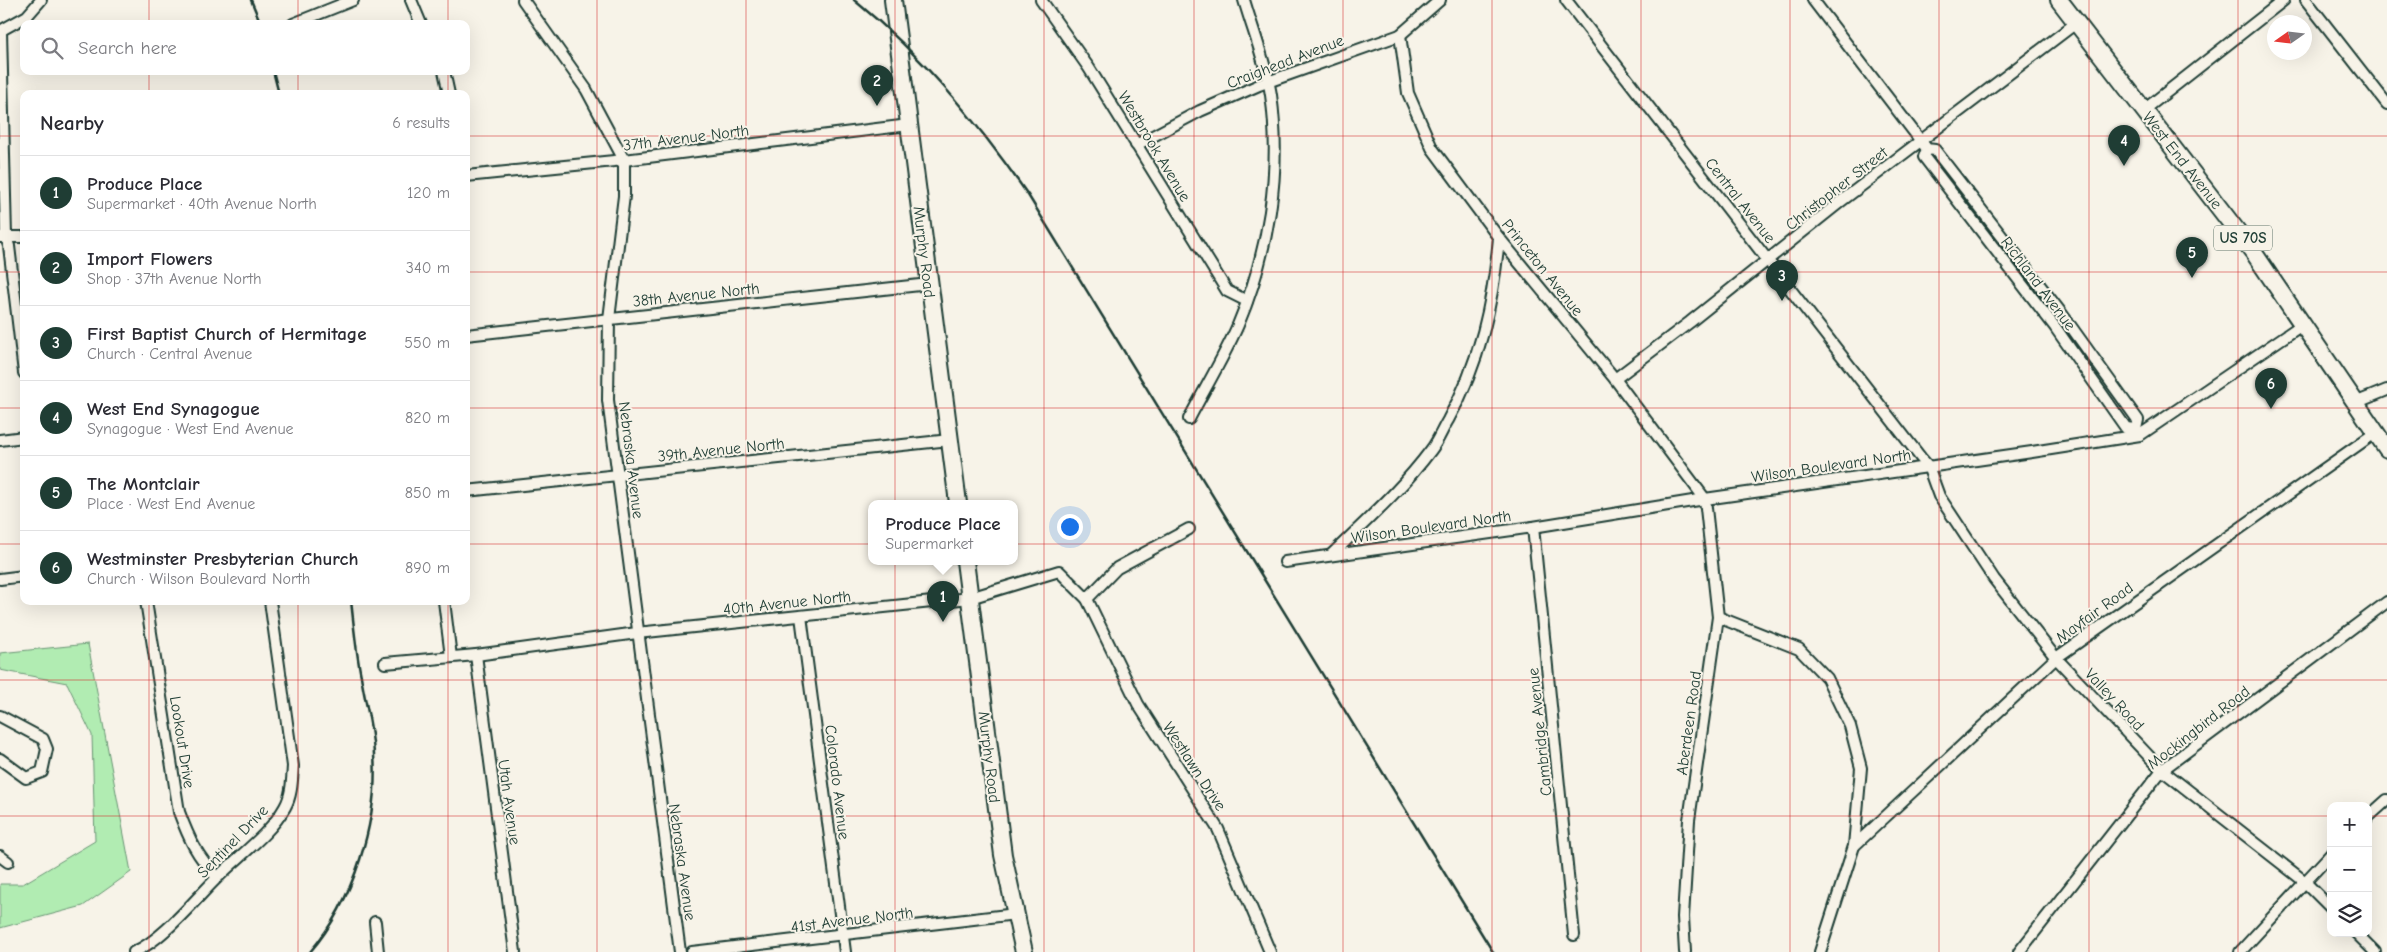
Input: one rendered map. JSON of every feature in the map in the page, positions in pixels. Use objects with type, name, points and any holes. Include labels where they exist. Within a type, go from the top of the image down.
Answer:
[{"type":"main road","name":"Murphy Road","points":[[893,0],[958,500]]},
{"type":"main road","name":"West End Avenue","points":[[2058,0],[2245,240],[2387,449]]},
{"type":"main road","name":"Murphy Road","points":[[966,565],[1003,855],[1024,952]]},
{"type":"street","points":[[20,339],[9,246],[3,237],[0,31],[27,16],[41,0]]},
{"type":"street","points":[[300,20],[329,4],[353,0]]},
{"type":"street","points":[[411,0],[419,20]]},
{"type":"street","name":"Nebraska Avenue","points":[[523,0],[586,89],[624,160],[624,196],[609,319],[608,400],[680,952]]},
{"type":"street","name":"Westbrook Avenue","points":[[1041,0],[1090,68],[1227,291],[1247,301]]},
{"type":"street","points":[[1189,419],[1237,326],[1247,301],[1255,280],[1269,218],[1274,168],[1273,115],[1268,82],[1244,0]]},
{"type":"street","name":"Craighead Avenue","points":[[1136,145],[1200,111],[1268,82],[1400,35],[1440,0]]},
{"type":"street","name":"Central Avenue","points":[[1566,0],[1928,466]]},
{"type":"street","name":"Richland Avenue","points":[[1813,0],[1924,145],[1935,150],[2062,314],[2138,420],[2138,432]]},
{"type":"street","points":[[2144,110],[2284,0]]},
{"type":"street","points":[[2306,0],[2387,104]]},
{"type":"street","name":"Christopher Street","points":[[1615,379],[1769,260],[1924,145],[2076,22]]},
{"type":"street","name":"Princeton Avenue","points":[[1400,35],[1408,93],[1432,148],[1500,238],[1615,379],[1705,498]]},
{"type":"street","points":[[445,75],[448,90]]},
{"type":"street","name":"37th Avenue North","points":[[470,176],[624,160],[909,125]]},
{"type":"street","points":[[3,237],[20,237]]},
{"type":"street","points":[[1331,555],[1396,492],[1432,448],[1455,408],[1473,369],[1484,336],[1494,286],[1500,238]]},
{"type":"street","name":"38th Avenue North","points":[[470,334],[930,284]]},
{"type":"street","name":"Wilson Boulevard North","points":[[1284,562],[1928,466],[2138,432],[2303,324]]},
{"type":"street","points":[[2356,403],[2387,390]]},
{"type":"street","name":"Mayfair Road","points":[[1854,846],[2056,658],[2376,433]]},
{"type":"street","points":[[0,440],[20,438]]},
{"type":"street","name":"39th Avenue North","points":[[470,491],[950,440]]},
{"type":"street","name":"Valley Road","points":[[1928,466],[1939,496],[1989,572],[2056,658],[2162,770],[2304,881],[2327,904]]},
{"type":"street","name":"Aberdeen Road","points":[[1685,952],[1683,917],[1689,820],[1718,617],[1705,498]]},
{"type":"street","name":"Cambridge Avenue","points":[[1533,526],[1574,935]]},
{"type":"street","points":[[1087,599],[1117,568],[1189,528]]},
{"type":"street","name":"40th Avenue North","points":[[451,658],[637,633],[970,598],[1059,571],[1087,599]]},
{"type":"street","points":[[0,579],[20,576]]},
{"type":"street","name":"Westlawn Drive","points":[[1087,599],[1138,704],[1218,828],[1270,952]]},
{"type":"street","name":"Mockingbird Road","points":[[2019,952],[2162,770],[2387,602]]},
{"type":"street","name":"Lookout Drive","points":[[147,605],[179,812],[188,836],[200,859],[217,877]]},
{"type":"street","name":"Sentinel Drive","points":[[134,952],[142,949],[181,915],[274,822],[286,806],[291,788],[293,766],[271,605]]},
{"type":"street","points":[[385,663],[451,658],[444,605]]},
{"type":"street","name":"Colorado Avenue","points":[[801,616],[845,952]]},
{"type":"street","points":[[1718,617],[1800,649],[1827,678],[1850,726],[1861,768],[1854,846],[1820,952]]},
{"type":"street","name":"Utah Avenue","points":[[476,655],[514,952]]},
{"type":"street","points":[[0,716],[42,739],[47,749],[42,772],[26,778],[0,759]]},
{"type":"street","points":[[2372,813],[2387,800]]},
{"type":"street","points":[[2240,952],[2327,858]]},
{"type":"street","name":"41st Avenue North","points":[[692,952],[843,936],[1016,914]]},
{"type":"street","points":[[375,922],[378,952]]},
{"type":"street","points":[[2360,937],[2375,952]]},
{"type":"green space","points":[[88,644],[131,872],[83,906],[0,928],[0,884],[23,884],[95,841],[92,735],[67,683],[0,670],[0,653]]},
{"type":"railway","points":[[251,0],[259,20]]},
{"type":"railway","points":[[854,0],[926,67],[969,116],[1028,195],[1493,952]]},
{"type":"railway","points":[[274,75],[278,90]]},
{"type":"railway","points":[[310,952],[339,909],[350,885],[360,860],[372,807],[374,780],[371,725],[358,658],[351,605]]},
{"type":"place","name":"Import Flowers","points":[[877,106]]},
{"type":"place","name":"West End Synagogue","points":[[2124,166]]},
{"type":"place","name":"The Montclair","points":[[2192,278]]},
{"type":"place","name":"First Baptist Church of Hermitage","points":[[1782,301]]},
{"type":"place","name":"Westminster Presbyterian Church","points":[[2271,409]]},
{"type":"place","name":"Produce Place","points":[[943,622]]}]
